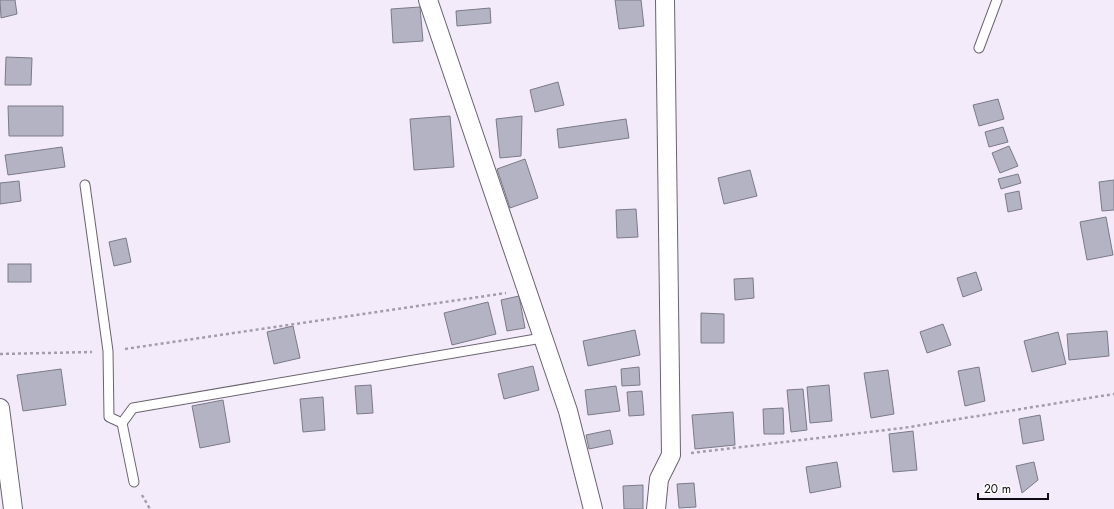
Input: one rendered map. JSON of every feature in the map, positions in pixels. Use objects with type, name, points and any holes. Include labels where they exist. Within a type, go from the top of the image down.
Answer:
[{"type":"street","points":[[428,0],[568,411],[593,509]]},
{"type":"street","points":[[656,509],[659,479],[670,455],[665,0]]},
{"type":"street","points":[[0,408],[14,509]]},
{"type":"lane","points":[[979,48],[997,0]]},
{"type":"lane","points":[[85,185],[108,351],[109,417],[122,423]]},
{"type":"lane","points":[[134,482],[122,423],[133,408],[542,338]]},
{"type":"path","points":[[0,354],[108,351],[526,290]]},
{"type":"path","points":[[670,455],[903,428],[1114,394]]},
{"type":"building","points":[[0,0],[15,0],[17,14],[1,18]]},
{"type":"building","points":[[615,0],[641,0],[644,26],[619,29]]},
{"type":"building","points":[[420,7],[423,41],[393,43],[391,9]]},
{"type":"building","points":[[490,8],[491,23],[457,26],[456,11]]},
{"type":"building","points":[[6,57],[32,58],[31,85],[5,85]]},
{"type":"building","points":[[558,82],[564,105],[535,112],[530,90]]},
{"type":"building","points":[[998,99],[1004,119],[979,126],[973,105]]},
{"type":"building","points":[[8,106],[63,106],[63,136],[9,136]]},
{"type":"building","points":[[450,116],[454,167],[414,170],[410,119]]},
{"type":"building","points":[[522,116],[521,156],[500,158],[496,119]]},
{"type":"building","points":[[626,119],[629,138],[559,148],[557,129]]},
{"type":"building","points":[[1003,127],[1008,142],[989,147],[985,132]]},
{"type":"building","points":[[1009,146],[1018,166],[1000,173],[992,153]]},
{"type":"building","points":[[62,147],[65,167],[8,175],[5,155]]},
{"type":"building","points":[[525,159],[538,198],[510,208],[497,169]]},
{"type":"building","points":[[750,170],[757,196],[724,204],[718,178]]},
{"type":"building","points":[[1018,174],[1021,183],[1001,189],[998,179]]},
{"type":"building","points":[[1114,180],[1114,210],[1102,211],[1099,182]]},
{"type":"building","points":[[19,181],[21,201],[0,204],[0,183]]},
{"type":"building","points":[[1019,191],[1022,209],[1008,212],[1005,194]]},
{"type":"building","points":[[636,209],[638,237],[617,238],[616,210]]},
{"type":"building","points":[[1106,217],[1113,255],[1087,260],[1080,222]]},
{"type":"building","points":[[126,238],[131,262],[114,266],[109,242]]},
{"type":"building","points":[[8,264],[31,264],[31,282],[8,282]]},
{"type":"building","points":[[976,272],[982,290],[963,297],[957,278]]},
{"type":"building","points":[[753,278],[754,298],[735,300],[734,279]]},
{"type":"building","points":[[519,296],[525,328],[507,331],[501,300]]},
{"type":"building","points":[[488,302],[496,334],[452,345],[444,313]]},
{"type":"building","points":[[701,313],[724,314],[724,343],[701,343]]},
{"type":"building","points":[[943,324],[951,345],[927,353],[920,332]]},
{"type":"building","points":[[293,326],[300,358],[274,364],[267,332]]},
{"type":"building","points":[[635,330],[640,355],[588,366],[583,341]]},
{"type":"building","points":[[1107,331],[1109,356],[1069,360],[1067,334]]},
{"type":"building","points":[[1058,332],[1066,364],[1032,372],[1024,341]]},
{"type":"building","points":[[533,366],[539,390],[504,399],[498,374]]},
{"type":"building","points":[[639,367],[640,385],[622,386],[621,369]]},
{"type":"building","points":[[979,367],[985,401],[965,406],[958,371]]},
{"type":"building","points":[[61,369],[66,405],[23,411],[17,375]]},
{"type":"building","points":[[888,370],[894,414],[871,418],[864,373]]},
{"type":"building","points":[[371,385],[373,413],[357,414],[355,386]]},
{"type":"building","points":[[829,385],[832,421],[810,423],[807,387]]},
{"type":"building","points":[[616,386],[620,411],[588,415],[585,390]]},
{"type":"building","points":[[803,389],[807,430],[791,432],[787,390]]},
{"type":"building","points":[[642,391],[644,415],[629,416],[627,392]]},
{"type":"building","points":[[323,397],[325,430],[303,432],[300,399]]},
{"type":"building","points":[[223,400],[230,442],[200,448],[192,406]]},
{"type":"building","points":[[783,408],[784,434],[764,434],[763,409]]},
{"type":"building","points":[[733,412],[735,445],[695,449],[692,415]]},
{"type":"building","points":[[1040,415],[1044,440],[1023,444],[1019,419]]},
{"type":"building","points":[[610,430],[613,444],[589,449],[586,435]]},
{"type":"building","points":[[913,431],[917,470],[893,472],[889,434]]},
{"type":"building","points":[[837,462],[841,487],[810,493],[806,467]]},
{"type":"building","points":[[1034,462],[1038,480],[1022,493],[1016,466]]},
{"type":"building","points":[[694,483],[696,507],[679,508],[677,484]]},
{"type":"building","points":[[643,485],[643,509],[624,509],[623,486]]}]
